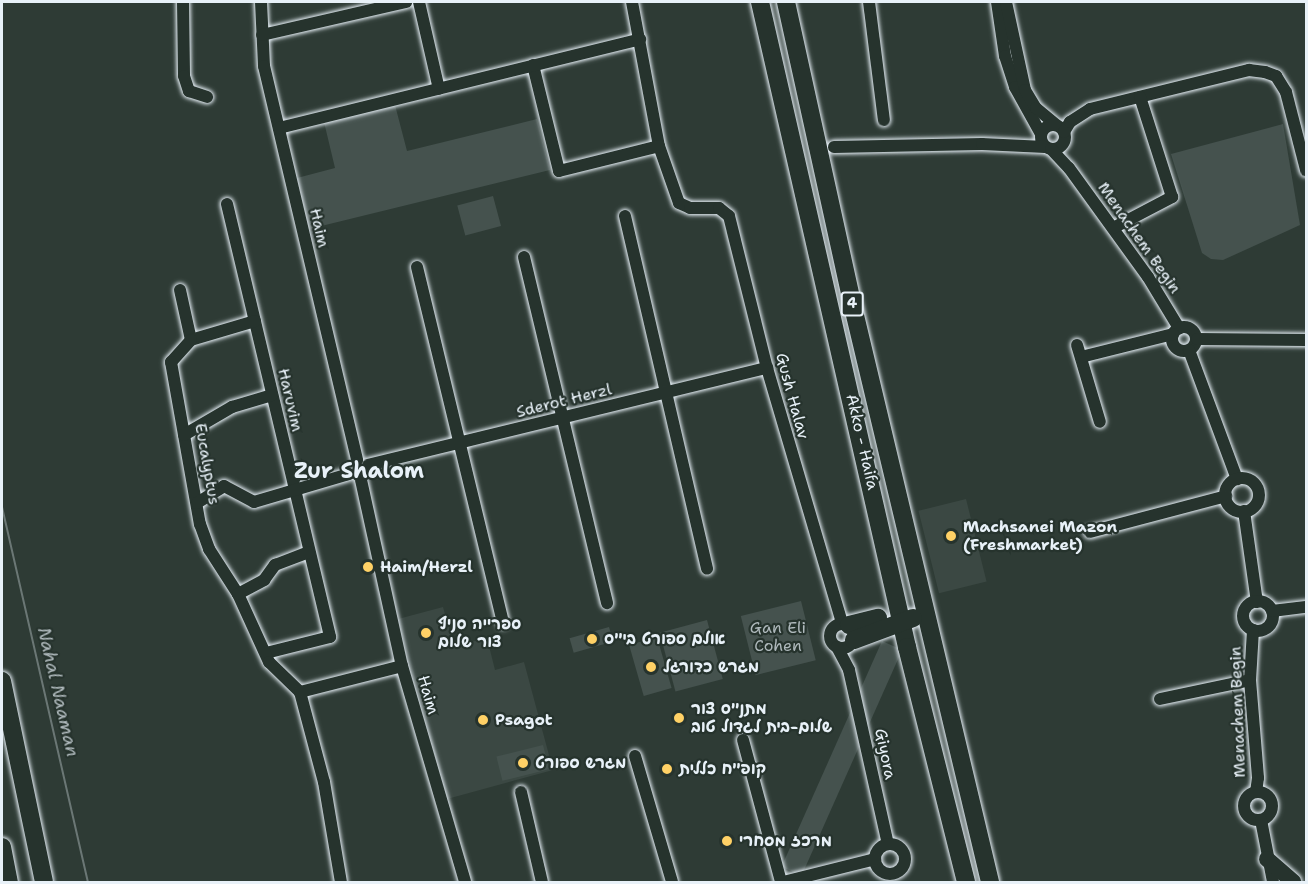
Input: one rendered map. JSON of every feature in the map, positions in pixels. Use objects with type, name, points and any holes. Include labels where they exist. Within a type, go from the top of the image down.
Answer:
[{"type":"highway","name":"Akko - Haifa","points":[[760,2],[907,647],[966,882]]},
{"type":"highway","name":"Akko - Haifa","points":[[786,2],[922,605],[990,882]]},
{"type":"highway","points":[[844,634],[889,612],[894,587]]},
{"type":"highway","points":[[873,631],[916,616],[922,605]]},
{"type":"highway","points":[[844,634],[890,632],[907,647]]},
{"type":"highway","points":[[2,681],[44,882]]},
{"type":"highway","points":[[2,847],[9,882]]},
{"type":"main road","points":[[1269,873],[1293,882]]},
{"type":"street","points":[[183,2],[184,76],[189,91],[207,97]]},
{"type":"street","name":"Haim","points":[[261,2],[264,66],[363,463]]},
{"type":"street","points":[[262,35],[406,2]]},
{"type":"street","points":[[420,2],[439,88]]},
{"type":"street","points":[[533,65],[559,171],[659,146],[632,2]]},
{"type":"street","points":[[869,2],[884,120]]},
{"type":"street","name":"Menachem Begin","points":[[997,2],[1005,56],[1015,87],[1044,142],[1069,168],[1113,228],[1176,331]]},
{"type":"street","points":[[1005,2],[1025,90],[1036,108],[1062,133]]},
{"type":"street","points":[[279,128],[640,39]]},
{"type":"street","points":[[834,147],[1044,142],[1062,133],[1070,122],[1090,109],[1249,70],[1265,72],[1280,80],[1291,107],[1306,170]]},
{"type":"street","points":[[1113,228],[1172,196],[1140,97]]},
{"type":"street","points":[[1044,142],[1046,127],[1062,133]]},
{"type":"street","name":"Menachem Begin","points":[[1062,133],[1069,168]]},
{"type":"street","name":"Gush Halav","points":[[659,146],[679,203],[690,208],[719,208],[729,216],[767,368],[833,603],[844,634]]},
{"type":"street","name":"Haruvim","points":[[227,204],[330,638],[266,653]]},
{"type":"street","points":[[625,216],[707,569]]},
{"type":"street","points":[[524,257],[607,603]]},
{"type":"street","points":[[417,267],[503,623]]},
{"type":"street","points":[[180,290],[191,339],[255,321]]},
{"type":"street","points":[[1100,422],[1079,351],[1192,329],[1197,339]]},
{"type":"street","points":[[1176,331],[1176,347],[1189,350]]},
{"type":"street","name":"Eucalyptus","points":[[191,339],[171,362],[197,503],[209,549],[238,594],[275,670],[300,692]]},
{"type":"street","points":[[1197,339],[1306,340]]},
{"type":"street","points":[[1189,350],[1197,339]]},
{"type":"street","points":[[1189,350],[1237,479]]},
{"type":"street","name":"Sderot Herzl","points":[[363,463],[459,443],[767,368]]},
{"type":"street","points":[[184,435],[232,407],[272,395]]},
{"type":"street","points":[[197,503],[224,486],[254,502],[349,474],[361,480],[369,473],[363,463],[349,466],[349,474]]},
{"type":"street","points":[[1237,479],[1250,480],[1258,489],[1255,505],[1244,511],[1233,509],[1226,496],[1228,485],[1237,479]]},
{"type":"street","name":"Haim","points":[[361,480],[402,666],[465,882]]},
{"type":"street","points":[[1090,532],[1226,496]]},
{"type":"street","points":[[1244,511],[1257,602]]},
{"type":"street","points":[[238,594],[264,580],[275,565],[309,552]]},
{"type":"street","points":[[1257,602],[1267,604],[1272,611],[1268,627],[1253,630],[1246,624],[1243,615],[1248,606],[1257,602]]},
{"type":"street","points":[[1272,611],[1306,607]]},
{"type":"street","name":"Menachem Begin","points":[[1253,630],[1250,680],[1258,778],[1256,792]]},
{"type":"street","name":"Giyora","points":[[844,634],[849,670],[888,844]]},
{"type":"street","points":[[341,882],[324,782],[300,692],[402,666]]},
{"type":"street","points":[[1160,699],[1250,680]]},
{"type":"street","points":[[743,740],[782,882],[875,859]]},
{"type":"street","points":[[635,756],[672,882]]},
{"type":"street","points":[[521,792],[542,882]]},
{"type":"street","points":[[1256,792],[1264,793],[1272,802],[1272,812],[1261,820],[1252,819],[1244,808],[1245,800],[1256,792]]},
{"type":"street","points":[[1261,820],[1269,873]]},
{"type":"street","points":[[900,869],[886,877],[875,859],[878,850],[888,844],[897,846],[903,854],[900,882]]},
{"type":"shaded area","points":[[966,499],[987,581],[939,593],[918,511]]},
{"type":"shaded area","name":"Psagot","points":[[443,607],[454,646],[487,638],[495,670],[524,662],[553,770],[447,799],[398,619]]},
{"type":"green space","points":[[395,105],[407,151],[537,119],[550,170],[309,229],[297,178],[335,168],[324,122]]},
{"type":"green space","points":[[1283,124],[1300,225],[1223,260],[1211,259],[1202,253],[1171,154]]},
{"type":"green space","points":[[493,196],[501,226],[465,236],[457,206]]},
{"type":"green space","name":"Gan Eli Cohen","points":[[801,601],[816,660],[756,675],[741,616]]},
{"type":"green space","points":[[707,620],[723,679],[675,692],[660,633]]},
{"type":"green space","name":"אולם ספורט בי\"ס","points":[[609,627],[613,641],[574,653],[570,638]]},
{"type":"green space","name":"מגרש כדורגל","points":[[657,637],[672,688],[644,696],[629,645]]},
{"type":"green space","points":[[882,641],[902,650],[802,876],[782,867]]},
{"type":"green space","name":"מגרש ספורט","points":[[543,745],[549,769],[502,781],[496,757]]},
{"type":"waterway","name":"Nahal Naaman","points":[[2,507],[88,882]]},
{"type":"place","name":"Machsanei Mazon (Freshmarket)","points":[[951,536]]},
{"type":"place","name":"Haim/Herzl","points":[[368,567]]},
{"type":"place","name":"ספרייה סניף צור שלום","points":[[426,633]]},
{"type":"place","name":"אולם ספורט בי\"ס","points":[[592,639]]},
{"type":"place","name":"מגרש כדורגל","points":[[651,667]]},
{"type":"place","name":"מתנ\"ס צור שלום-בית לגדול טוב","points":[[679,718]]},
{"type":"place","name":"Psagot","points":[[483,720]]},
{"type":"place","name":"מגרש ספורט","points":[[523,763]]},
{"type":"place","name":"קופ\"ח כללית","points":[[667,769]]},
{"type":"place","name":"מרכז מסחרי","points":[[727,841]]},
{"type":"district","name":"Zur Shalom","points":[[359,471]]}]
